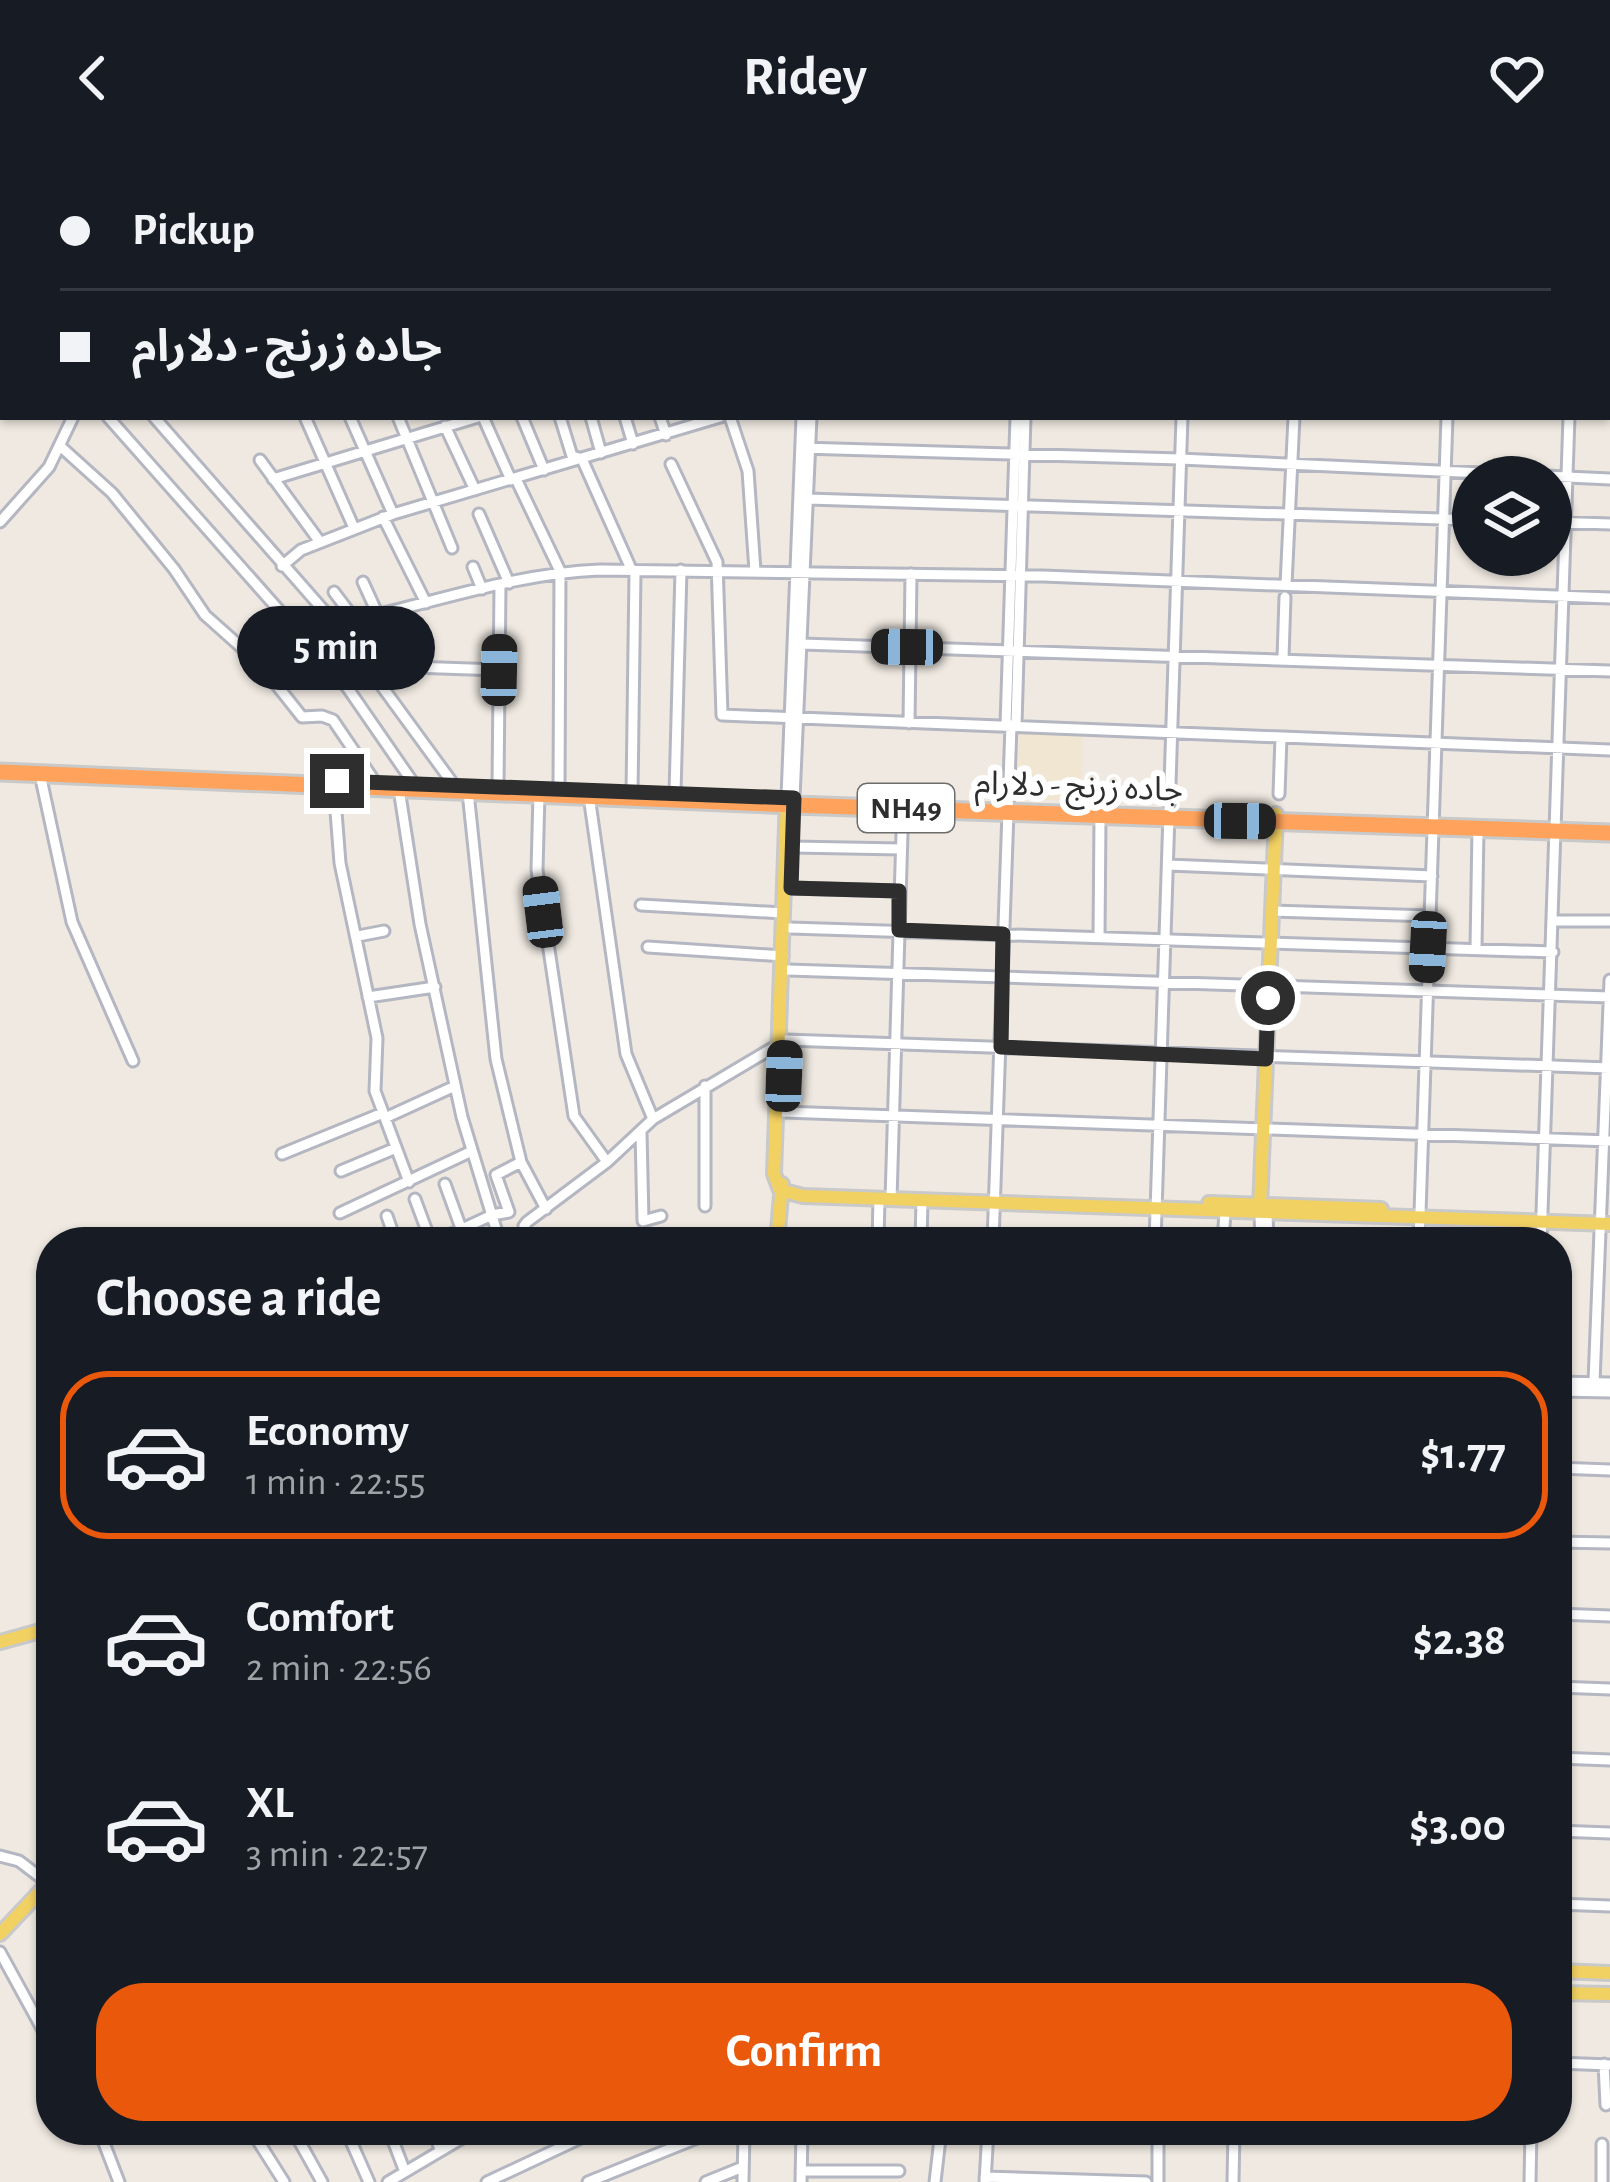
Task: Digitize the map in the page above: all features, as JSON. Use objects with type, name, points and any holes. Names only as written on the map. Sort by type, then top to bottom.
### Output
[{"type":"highway","name":"جاده زرنج - دلارام","points":[[0,772],[375,782],[406,787]]},
{"type":"highway","name":"جاده زرنج - دلارام","points":[[186,778],[334,786],[559,788],[791,801]]},
{"type":"highway","name":"جاده زرنج - دلارام","points":[[461,788],[539,795],[1610,830]]},
{"type":"highway","name":"جاده زرنج - دلارام","points":[[1006,808],[1100,817],[1168,814]]},
{"type":"highway","name":"جاده زرنج - دلارام","points":[[1431,823],[1478,829],[1553,828]]},
{"type":"main road","points":[[785,963],[793,847],[791,801]]},
{"type":"main road","points":[[791,801],[774,1174],[781,1186],[887,1196],[1605,1220]]},
{"type":"main road","points":[[1264,1209],[1279,818]]},
{"type":"main road","points":[[778,1227],[782,1043]]},
{"type":"main road","points":[[887,1196],[994,1200]]},
{"type":"main road","points":[[1158,1205],[1225,1212],[1264,1209]]},
{"type":"main road","points":[[0,1642],[36,1632]]},
{"type":"main road","points":[[0,1934],[36,1896]]},
{"type":"main road","points":[[1572,1972],[1610,1973]]},
{"type":"main road","points":[[1572,1993],[1610,1994]]},
{"type":"street","points":[[0,522],[36,485],[72,420]]},
{"type":"street","points":[[110,420],[347,687],[406,787],[420,924],[455,1086],[496,1227]]},
{"type":"street","points":[[157,420],[340,629],[461,788],[496,1059],[521,1162],[546,1209]]},
{"type":"street","points":[[306,420],[354,528]]},
{"type":"street","points":[[351,420],[426,603]]},
{"type":"street","points":[[399,420],[452,548]]},
{"type":"street","points":[[482,420],[560,571],[559,788]]},
{"type":"street","points":[[522,420],[544,470]]},
{"type":"street","points":[[561,420],[572,456],[582,459],[633,571],[632,793]]},
{"type":"street","points":[[592,420],[602,453]]},
{"type":"street","points":[[626,420],[633,444]]},
{"type":"street","points":[[661,420],[666,435]]},
{"type":"street","points":[[731,420],[748,471],[755,571]]},
{"type":"street","points":[[791,801],[806,420]]},
{"type":"street","points":[[993,1227],[1020,420]]},
{"type":"street","points":[[1157,1227],[1182,420]]},
{"type":"street","points":[[1283,658],[1294,420]]},
{"type":"street","points":[[1420,1227],[1447,420]]},
{"type":"street","points":[[1568,456],[1569,420]]},
{"type":"street","points":[[282,566],[320,542],[388,515],[666,435],[696,421]]},
{"type":"street","points":[[274,479],[445,423],[475,490]]},
{"type":"street","points":[[60,446],[112,493],[205,615],[260,664],[302,717],[333,721],[375,782]]},
{"type":"street","points":[[805,448],[1452,472]]},
{"type":"street","points":[[795,716],[808,500],[805,448]]},
{"type":"street","points":[[260,460],[320,542]]},
{"type":"street","points":[[671,464],[718,569],[722,716],[1610,749]]},
{"type":"street","points":[[1572,477],[1610,478]]},
{"type":"street","points":[[808,500],[1452,519]]},
{"type":"street","points":[[479,514],[505,584],[498,787]]},
{"type":"street","points":[[1572,523],[1610,524]]},
{"type":"street","points":[[473,567],[482,589]]},
{"type":"street","points":[[340,629],[355,620],[560,571],[718,569],[1015,576],[1286,591],[1610,598]]},
{"type":"street","points":[[675,793],[681,570]]},
{"type":"street","points":[[909,723],[910,574]]},
{"type":"street","points":[[1542,1227],[1565,576]]},
{"type":"street","points":[[363,582],[378,615]]},
{"type":"street","points":[[334,592],[355,620]]},
{"type":"street","points":[[802,644],[1610,671]]},
{"type":"street","points":[[374,672],[383,665],[499,670]]},
{"type":"street","points":[[1279,794],[1281,737]]},
{"type":"street","points":[[40,774],[72,922],[133,1061]]},
{"type":"street","points":[[334,786],[340,863],[377,1038],[376,1091],[409,1181]]},
{"type":"street","points":[[539,795],[537,870],[574,1116],[607,1162]]},
{"type":"street","points":[[589,796],[626,1054],[653,1119]]},
{"type":"street","points":[[881,1227],[887,1196],[903,804]]},
{"type":"street","points":[[1099,937],[1100,817]]},
{"type":"street","points":[[1476,947],[1478,829]]},
{"type":"street","points":[[793,847],[901,849]]},
{"type":"street","points":[[1168,865],[1432,875]]},
{"type":"street","points":[[791,888],[899,891]]},
{"type":"street","points":[[641,905],[783,913]]},
{"type":"street","points":[[1275,911],[1430,916]]},
{"type":"street","points":[[1554,921],[1610,921]]},
{"type":"street","points":[[790,928],[1553,952]]},
{"type":"street","points":[[358,936],[384,931]]},
{"type":"street","points":[[648,947],[896,973],[1610,997]]},
{"type":"street","points":[[1594,1382],[1605,1220],[1610,980]]},
{"type":"street","points":[[368,997],[435,986]]},
{"type":"street","points":[[524,1226],[607,1162],[653,1119],[782,1043],[1608,1068]]},
{"type":"street","points":[[282,1154],[455,1086]]},
{"type":"street","points":[[705,1086],[705,1205]]},
{"type":"street","points":[[783,1112],[1608,1141]]},
{"type":"street","points":[[641,1131],[643,1221],[661,1216]]},
{"type":"street","points":[[341,1171],[396,1148]]},
{"type":"street","points":[[340,1213],[472,1150]]},
{"type":"street","points":[[465,1227],[509,1212],[496,1175],[521,1162]]},
{"type":"street","points":[[445,1184],[460,1227]]},
{"type":"street","points":[[415,1199],[426,1227]]},
{"type":"street","points":[[921,1227],[922,1200]]},
{"type":"street","points":[[1264,1209],[1264,1227]]},
{"type":"street","points":[[1224,1227],[1225,1212]]},
{"type":"street","points":[[387,1216],[391,1227]]},
{"type":"street","points":[[1597,1303],[1610,1303]]},
{"type":"street","points":[[1572,1385],[1610,1383]]},
{"type":"street","points":[[1572,1388],[1610,1392]]},
{"type":"street","points":[[1572,1469],[1610,1471]]},
{"type":"street","points":[[1572,1543],[1610,1544]]},
{"type":"street","points":[[1572,1615],[1610,1616]]},
{"type":"street","points":[[1572,1688],[1610,1689]]},
{"type":"street","points":[[1572,1759],[1610,1760]]},
{"type":"street","points":[[1572,1832],[1610,1833]]},
{"type":"street","points":[[0,1856],[19,1861],[36,1876]]},
{"type":"street","points":[[1572,1905],[1610,1906]]},
{"type":"street","points":[[0,1952],[36,2018]]},
{"type":"street","points":[[1572,2064],[1607,2065],[1606,2105]]},
{"type":"street","points":[[1602,2144],[1602,2182]]},
{"type":"street","points":[[105,2145],[119,2182]]},
{"type":"street","points":[[261,2145],[284,2182]]},
{"type":"street","points":[[301,2145],[322,2182]]},
{"type":"street","points":[[353,2145],[369,2182]]},
{"type":"street","points":[[395,2145],[405,2171]]},
{"type":"street","points":[[438,2145],[440,2150]]},
{"type":"street","points":[[388,2182],[449,2145]]},
{"type":"street","points":[[487,2182],[566,2145]]},
{"type":"street","points":[[588,2182],[679,2145]]},
{"type":"street","points":[[742,2182],[744,2145]]},
{"type":"street","points":[[802,2145],[801,2176],[899,2171]]},
{"type":"street","points":[[935,2182],[939,2145]]},
{"type":"street","points":[[987,2145],[985,2179],[1146,2182]]},
{"type":"street","points":[[1158,2145],[1158,2182]]},
{"type":"street","points":[[1233,2182],[1234,2145]]},
{"type":"street","points":[[1530,2182],[1531,2145]]},
{"type":"street","points":[[706,2182],[743,2167]]},
{"type":"shaded area","points":[[1019,733],[1083,735],[1081,801],[1017,799]]},
{"type":"route","points":[[337,781],[794,798],[791,888],[899,891],[899,930],[1003,934],[1001,1047],[1266,1059],[1268,998]]}]
